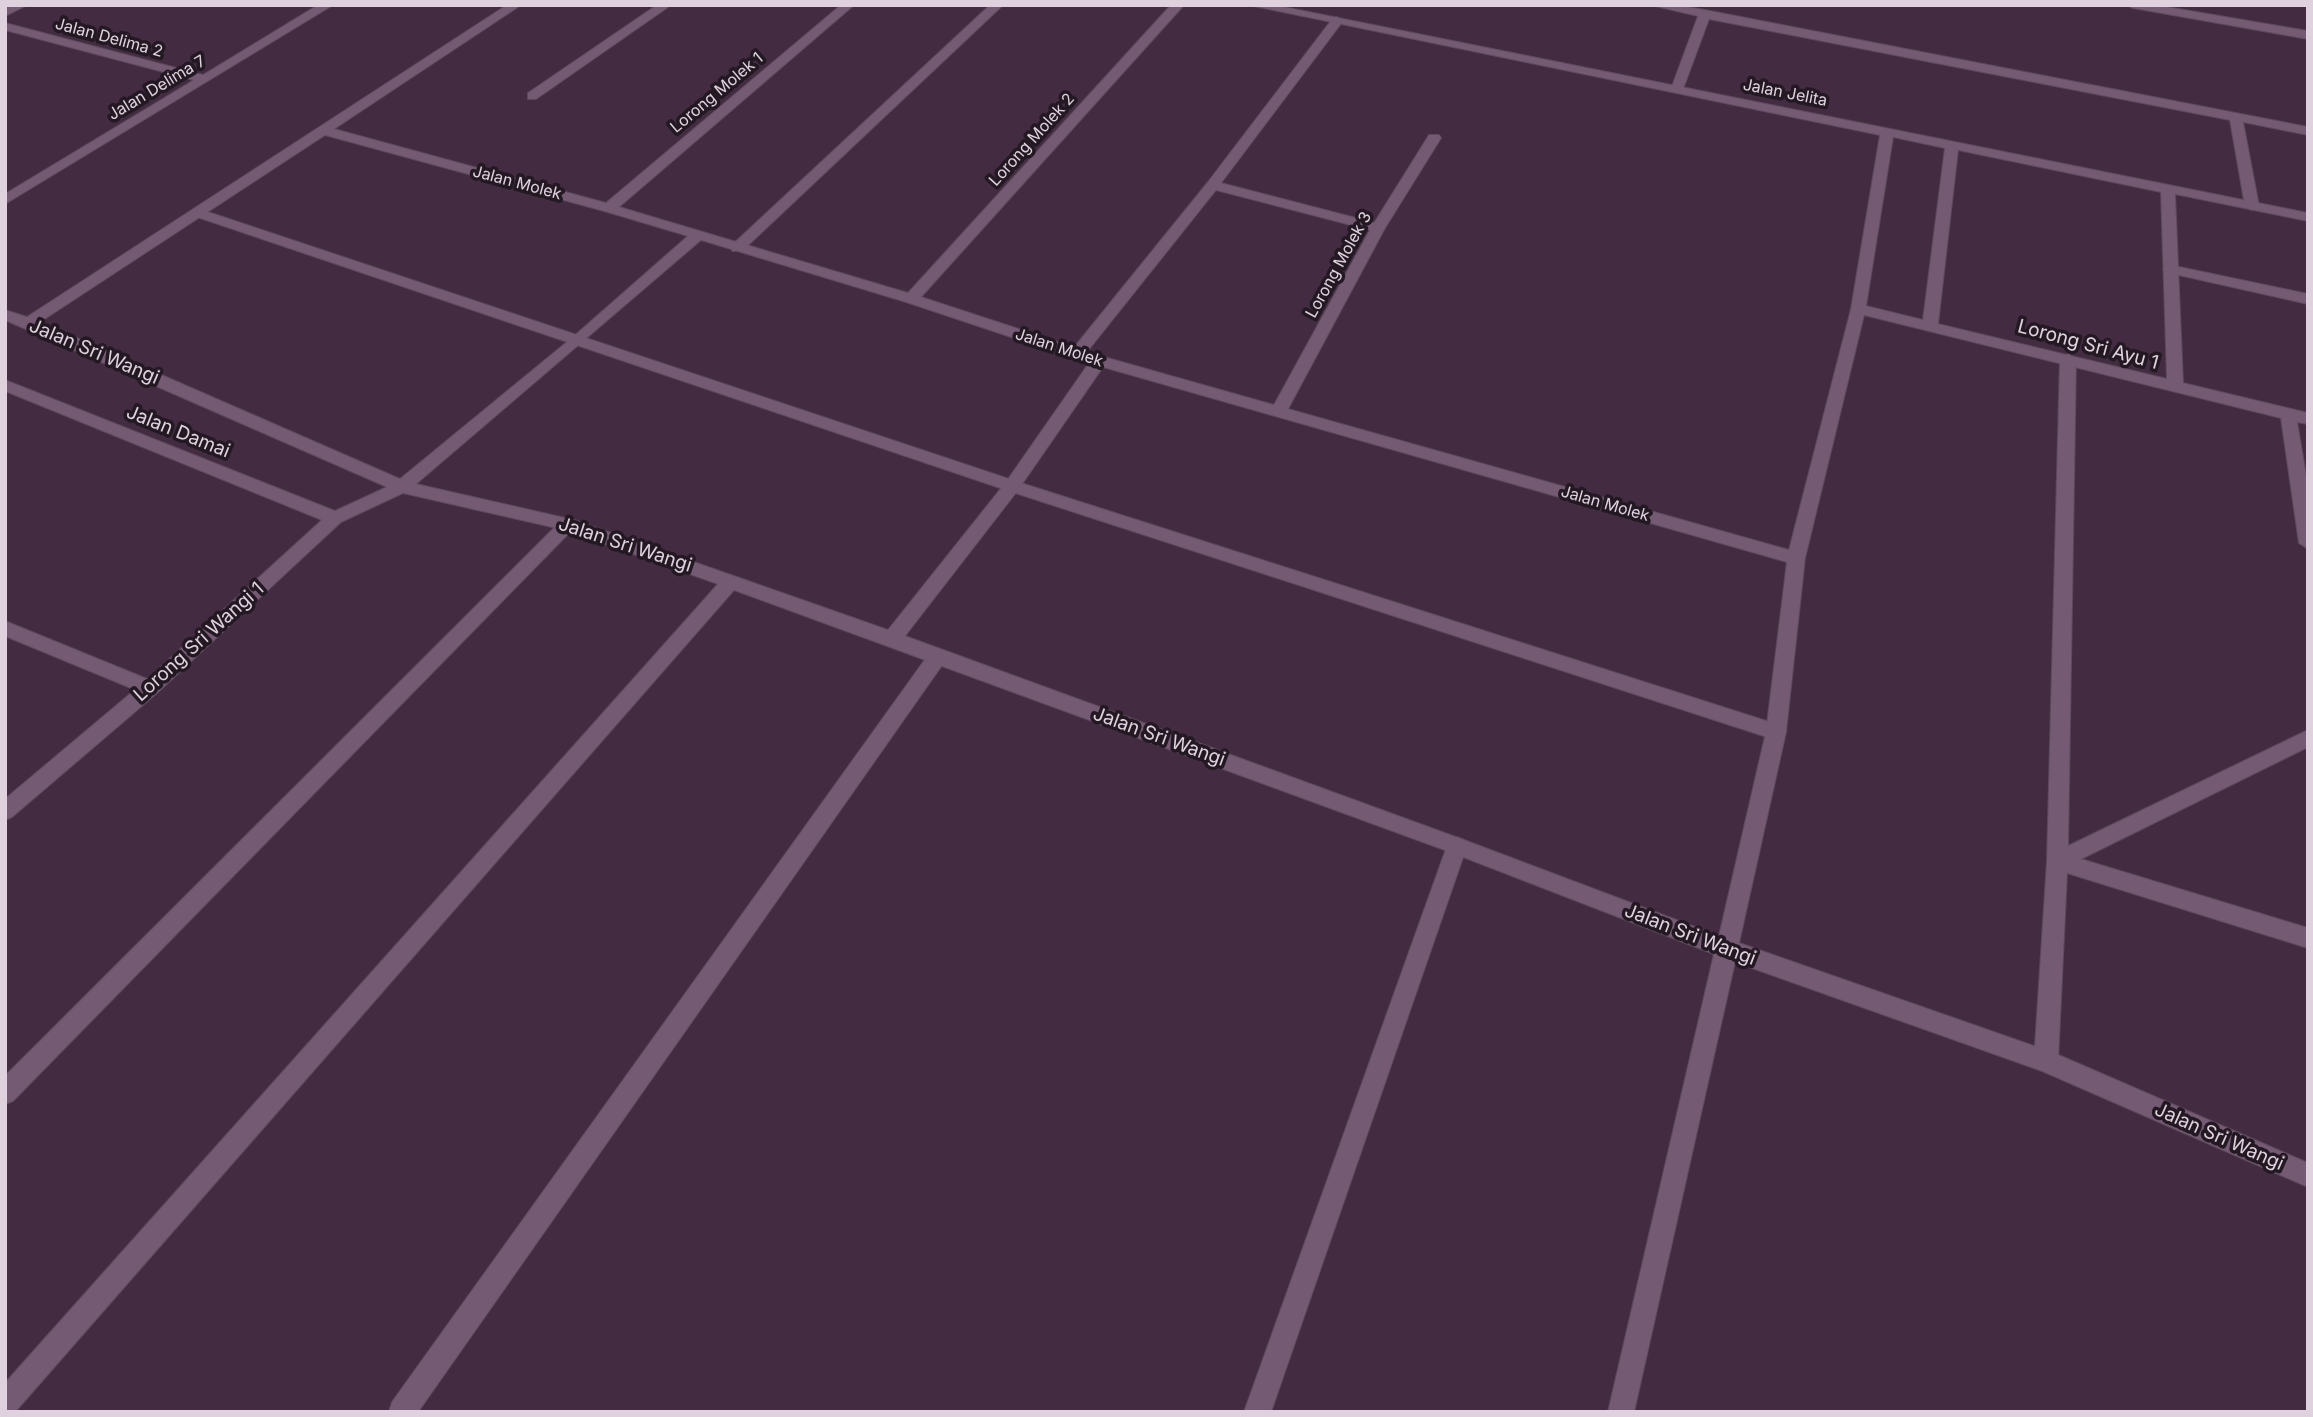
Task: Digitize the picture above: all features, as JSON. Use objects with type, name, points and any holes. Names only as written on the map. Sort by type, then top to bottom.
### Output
[{"type":"street","points":[[5,13],[21,5]]},
{"type":"street","name":"Jalan Delima 7","points":[[5,200],[327,5]]},
{"type":"street","points":[[29,323],[515,5]]},
{"type":"street","points":[[532,96],[665,5]]},
{"type":"street","name":"Lorong Molek 1","points":[[609,208],[848,5]]},
{"type":"street","points":[[737,248],[997,5]]},
{"type":"street","name":"Lorong Molek 2","points":[[911,299],[1178,5]]},
{"type":"street","name":"Jalan Jelita","points":[[1255,5],[2308,217]]},
{"type":"street","points":[[1657,5],[2308,131]]},
{"type":"street","points":[[2138,6],[2308,34]]},
{"type":"street","points":[[1677,89],[1704,14]]},
{"type":"street","points":[[1077,354],[1213,185],[1337,21]]},
{"type":"street","name":"Jalan Delima 2","points":[[5,26],[205,79]]},
{"type":"street","points":[[2236,119],[2252,206]]},
{"type":"street","name":"Jalan Molek","points":[[326,131],[698,234],[911,299],[1099,361],[1796,558]]},
{"type":"street","points":[[1621,1412],[1729,950],[1776,732],[1796,558],[1858,309],[1887,131]]},
{"type":"street","name":"Lorong Molek 3","points":[[1278,412],[1378,228],[1434,138]]},
{"type":"street","points":[[1930,324],[1952,145]]},
{"type":"street","points":[[1213,185],[1378,228]]},
{"type":"street","points":[[2168,190],[2175,388]]},
{"type":"street","points":[[199,213],[1012,486],[1776,732]]},
{"type":"street","name":"Lorong Sri Wangi 1","points":[[5,811],[150,688],[335,518],[402,486],[578,340],[698,234]]},
{"type":"street","points":[[2171,269],[2308,299]]},
{"type":"street","name":"Lorong Sri Ayu 1","points":[[1858,309],[1930,324],[2175,388],[2308,419]]},
{"type":"street","name":"Jalan Sri Wangi","points":[[5,315],[29,323],[402,486],[568,524],[892,639],[1457,846],[1729,950],[2046,1061],[2308,1175]]},
{"type":"street","points":[[2046,1061],[2057,861],[2068,359]]},
{"type":"street","points":[[892,639],[1012,486],[1099,361]]},
{"type":"street","name":"Jalan Damai","points":[[5,385],[335,518]]},
{"type":"street","points":[[2288,414],[2308,543]]},
{"type":"street","points":[[5,1093],[568,524]]},
{"type":"street","points":[[5,1403],[731,581]]},
{"type":"street","points":[[5,628],[150,688]]},
{"type":"street","points":[[402,1412],[937,656]]},
{"type":"street","points":[[2057,861],[2308,738]]},
{"type":"street","points":[[1257,1412],[1457,846]]},
{"type":"street","points":[[2057,861],[2308,938]]}]
